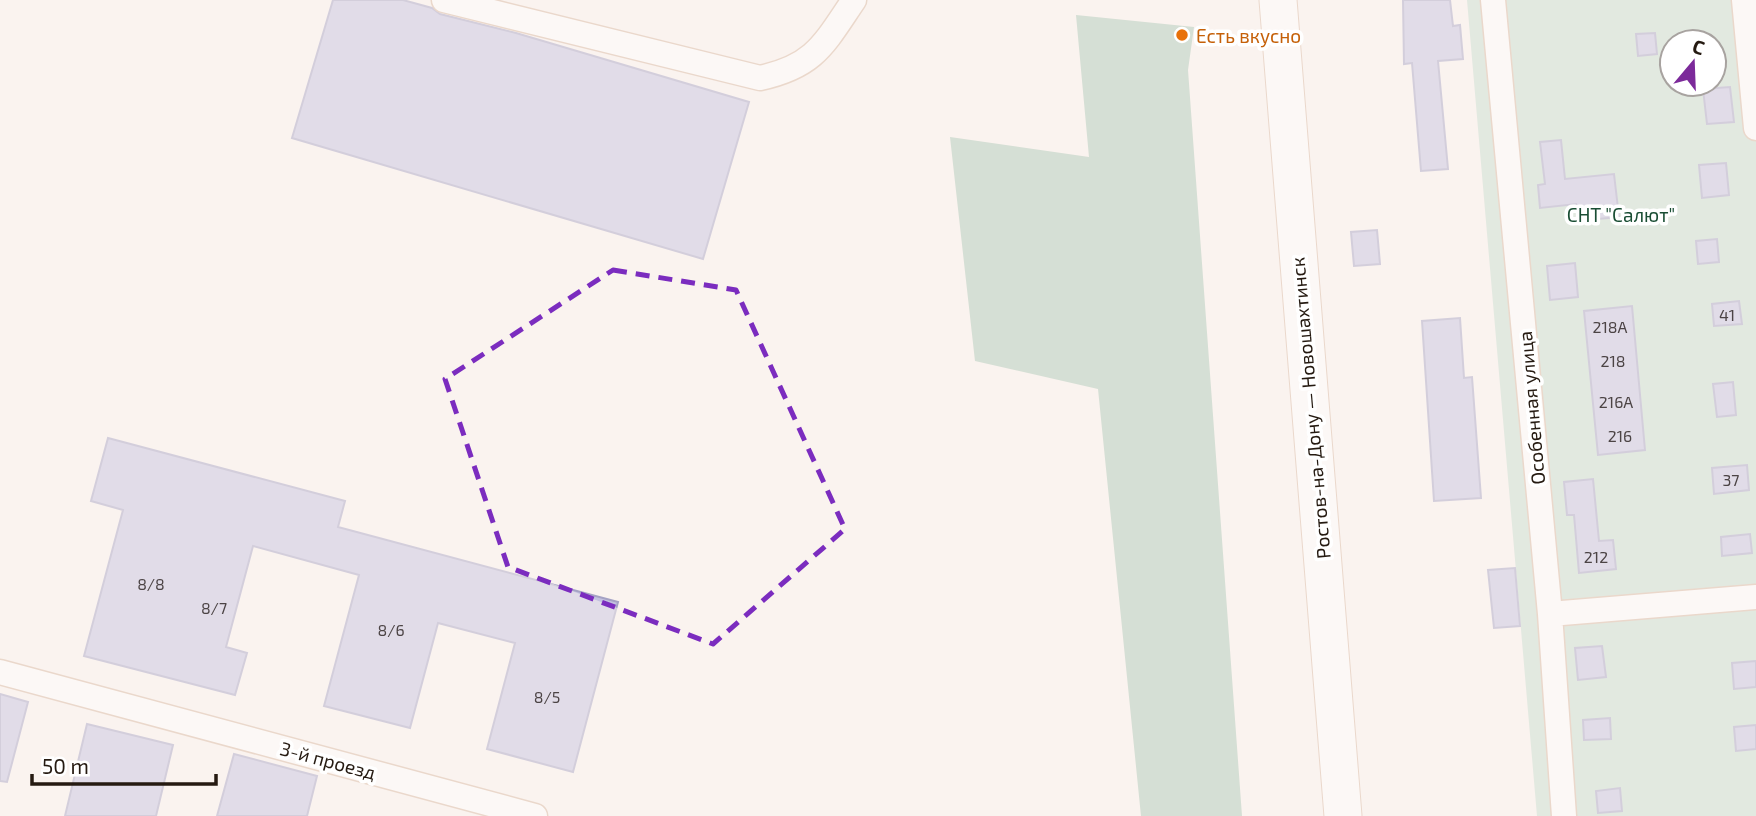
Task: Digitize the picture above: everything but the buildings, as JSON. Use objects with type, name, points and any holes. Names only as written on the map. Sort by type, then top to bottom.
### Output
[{"type":"main road","name":"Ростов-на-Дону — Новошахтинск","points":[[1278,0],[1343,816]]},
{"type":"street","points":[[444,0],[760,78],[790,71],[820,49],[854,0]]},
{"type":"street","name":"Особенная улица","points":[[1493,0],[1550,614],[1564,816]]},
{"type":"street","points":[[1744,0],[1756,128]]},
{"type":"street","points":[[1550,614],[1756,597]]},
{"type":"street","name":"3-й проезд","points":[[0,672],[535,816]]},
{"type":"highlighted area","points":[[613,270],[736,290],[845,529],[713,644],[508,567],[445,379]]},
{"type":"green space","name":"СНТ \"Салют\"","points":[[1467,0],[1756,0],[1756,816],[1537,816]]},
{"type":"green space","points":[[1076,15],[1194,27],[1188,70],[1242,816],[1141,816],[1098,389],[975,361],[950,137],[1089,157]]},
{"type":"place","name":"Есть вкусно","points":[[1182,35]]}]
